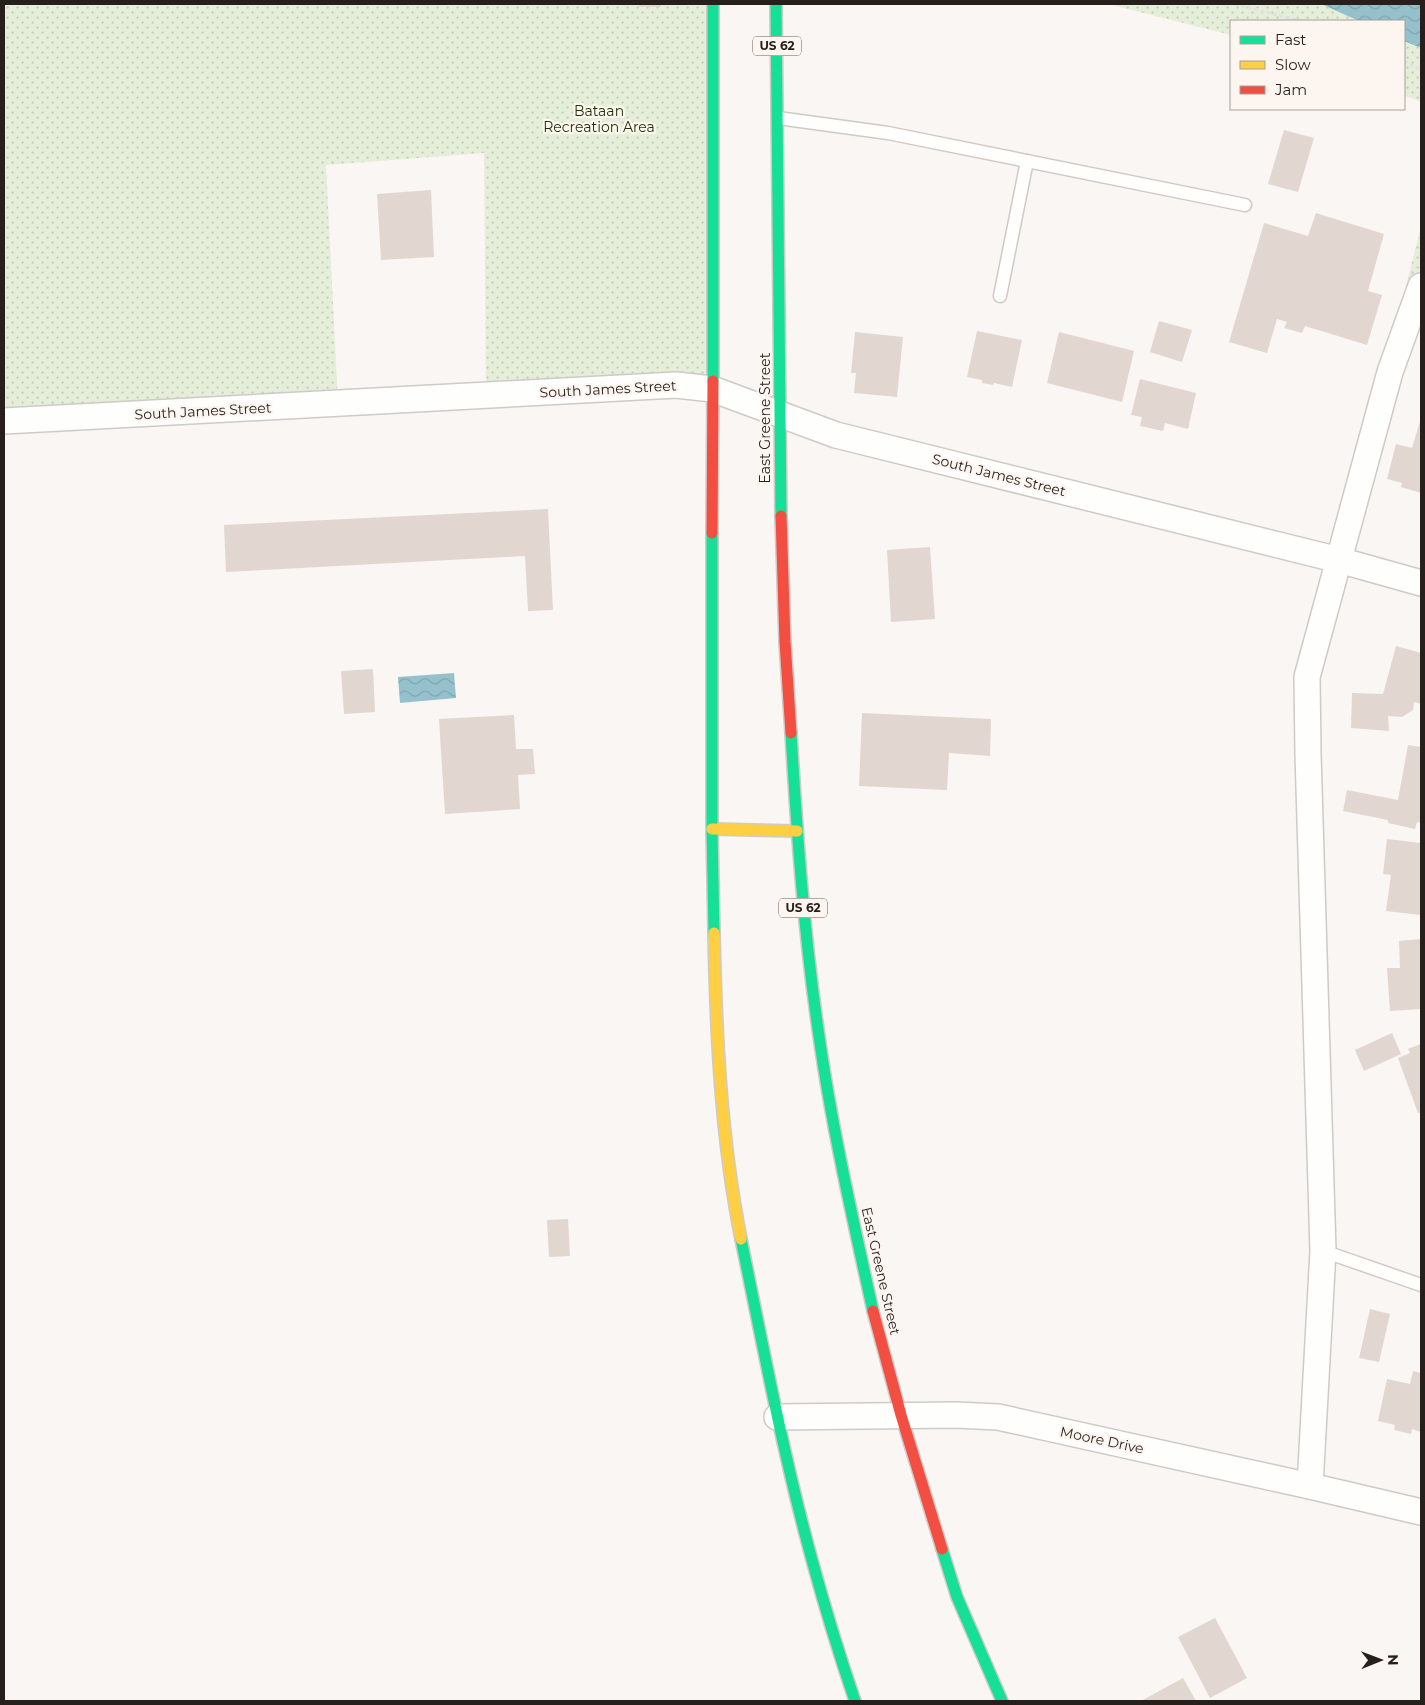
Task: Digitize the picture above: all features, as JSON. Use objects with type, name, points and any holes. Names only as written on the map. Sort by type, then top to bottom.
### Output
[{"type":"highway","points":[[713,4],[712,830],[715,981],[720,1079],[726,1144],[735,1208],[778,1417],[811,1558],[832,1632],[855,1701]]},
{"type":"highway","name":"East Greene Street","points":[[776,4],[784,603],[796,831],[819,1036],[842,1168],[878,1327],[901,1415],[957,1597],[1002,1701]]},
{"type":"highway","points":[[712,830],[796,831]]},
{"type":"street","points":[[1310,1486],[1323,1251],[1307,677],[1390,372],[1421,286]]},
{"type":"street","name":"South James Street","points":[[4,421],[661,385],[712,389],[836,435],[1421,582]]},
{"type":"street","name":"Moore Drive","points":[[778,1417],[901,1415],[998,1417],[1421,1512]]},
{"type":"lane","points":[[778,118],[888,133],[1245,205]]},
{"type":"lane","points":[[1000,296],[1027,161]]},
{"type":"lane","points":[[1323,1251],[1421,1285]]},
{"type":"path","points":[[1235,4],[1297,20]]},
{"type":"path","points":[[1405,62],[1421,70]]},
{"type":"green space","name":"Bataan Recreation Area","points":[[4,4],[713,4],[712,389],[486,395],[484,153],[326,165],[338,403],[4,421]]},
{"type":"green space","points":[[1108,4],[1321,4],[1357,20],[1230,20],[1230,35]]},
{"type":"green space","points":[[1405,41],[1421,48],[1421,102],[1405,95]]},
{"type":"green space","points":[[1421,226],[1421,305],[1403,298]]},
{"type":"water","points":[[1321,4],[1421,4],[1421,48],[1405,41],[1405,20],[1357,20]]},
{"type":"water","points":[[454,673],[456,698],[400,703],[398,677]]},
{"type":"building","points":[[639,4],[661,4],[661,7],[639,7]]},
{"type":"building","points":[[1284,130],[1314,138],[1298,192],[1268,184]]},
{"type":"building","points":[[431,190],[434,257],[381,260],[377,194]]},
{"type":"building","points":[[1316,213],[1384,234],[1368,291],[1382,295],[1367,345],[1305,326],[1302,333],[1284,328],[1287,322],[1277,319],[1267,353],[1229,342],[1264,223],[1308,236]]},
{"type":"building","points":[[1159,321],[1192,330],[1182,362],[1150,352]]},
{"type":"building","points":[[977,331],[1022,340],[1012,387],[994,383],[993,385],[982,383],[982,380],[967,377]]},
{"type":"building","points":[[855,332],[903,337],[897,397],[854,393],[856,373],[851,373]]},
{"type":"building","points":[[1059,332],[1134,351],[1122,402],[1047,383]]},
{"type":"building","points":[[1140,379],[1196,393],[1188,429],[1165,423],[1163,431],[1140,426],[1142,417],[1131,415]]},
{"type":"building","points":[[1421,418],[1421,493],[1401,487],[1402,483],[1387,479],[1396,444],[1412,448]]},
{"type":"building","points":[[548,509],[553,610],[528,611],[525,556],[226,572],[224,525]]},
{"type":"building","points":[[930,547],[935,619],[891,622],[887,550]]},
{"type":"building","points":[[1396,646],[1421,653],[1421,704],[1414,702],[1413,710],[1402,717],[1388,716],[1389,731],[1351,728],[1352,693],[1383,694]]},
{"type":"building","points":[[373,669],[375,712],[344,714],[341,671]]},
{"type":"building","points":[[862,713],[991,719],[990,756],[949,753],[947,790],[859,786]]},
{"type":"building","points":[[514,715],[516,749],[533,749],[535,774],[518,775],[520,809],[445,814],[439,719]]},
{"type":"building","points":[[1408,745],[1421,747],[1421,823],[1417,822],[1415,829],[1388,823],[1388,820],[1343,811],[1347,790],[1398,800]]},
{"type":"building","points":[[1387,839],[1421,843],[1421,915],[1386,911],[1391,875],[1383,874]]},
{"type":"building","points":[[1421,939],[1421,1009],[1390,1011],[1387,968],[1400,968],[1399,941]]},
{"type":"building","points":[[1392,1033],[1401,1054],[1364,1071],[1355,1050]]},
{"type":"building","points":[[1421,1044],[1421,1112],[1418,1113],[1398,1058],[1410,1053],[1408,1049]]},
{"type":"building","points":[[568,1219],[570,1256],[549,1257],[547,1220]]},
{"type":"building","points":[[1370,1309],[1390,1314],[1379,1362],[1359,1358]]},
{"type":"building","points":[[1413,1371],[1421,1373],[1421,1432],[1412,1429],[1411,1434],[1394,1430],[1395,1425],[1378,1421],[1387,1379],[1410,1384]]},
{"type":"building","points":[[1215,1618],[1247,1678],[1210,1698],[1178,1637]]},
{"type":"building","points":[[1183,1678],[1196,1701],[1141,1701]]},
{"type":"traffic: fast","points":[[713,4],[713,381]]},
{"type":"traffic: fast","points":[[776,4],[781,516]]},
{"type":"traffic: fast","points":[[712,533],[714,933]]},
{"type":"traffic: fast","points":[[791,733],[809,960],[819,1036],[837,1139],[873,1311]]},
{"type":"traffic: fast","points":[[741,1239],[792,1480],[827,1613],[855,1701]]},
{"type":"traffic: fast","points":[[942,1549],[957,1597],[1002,1701]]},
{"type":"traffic: slow","points":[[712,829],[797,831]]},
{"type":"traffic: slow","points":[[714,933],[716,1010],[724,1125],[741,1239]]},
{"type":"traffic: jam","points":[[712,533],[713,381]]},
{"type":"traffic: jam","points":[[781,516],[785,642],[791,733]]},
{"type":"traffic: jam","points":[[873,1311],[901,1415],[942,1549]]}]
